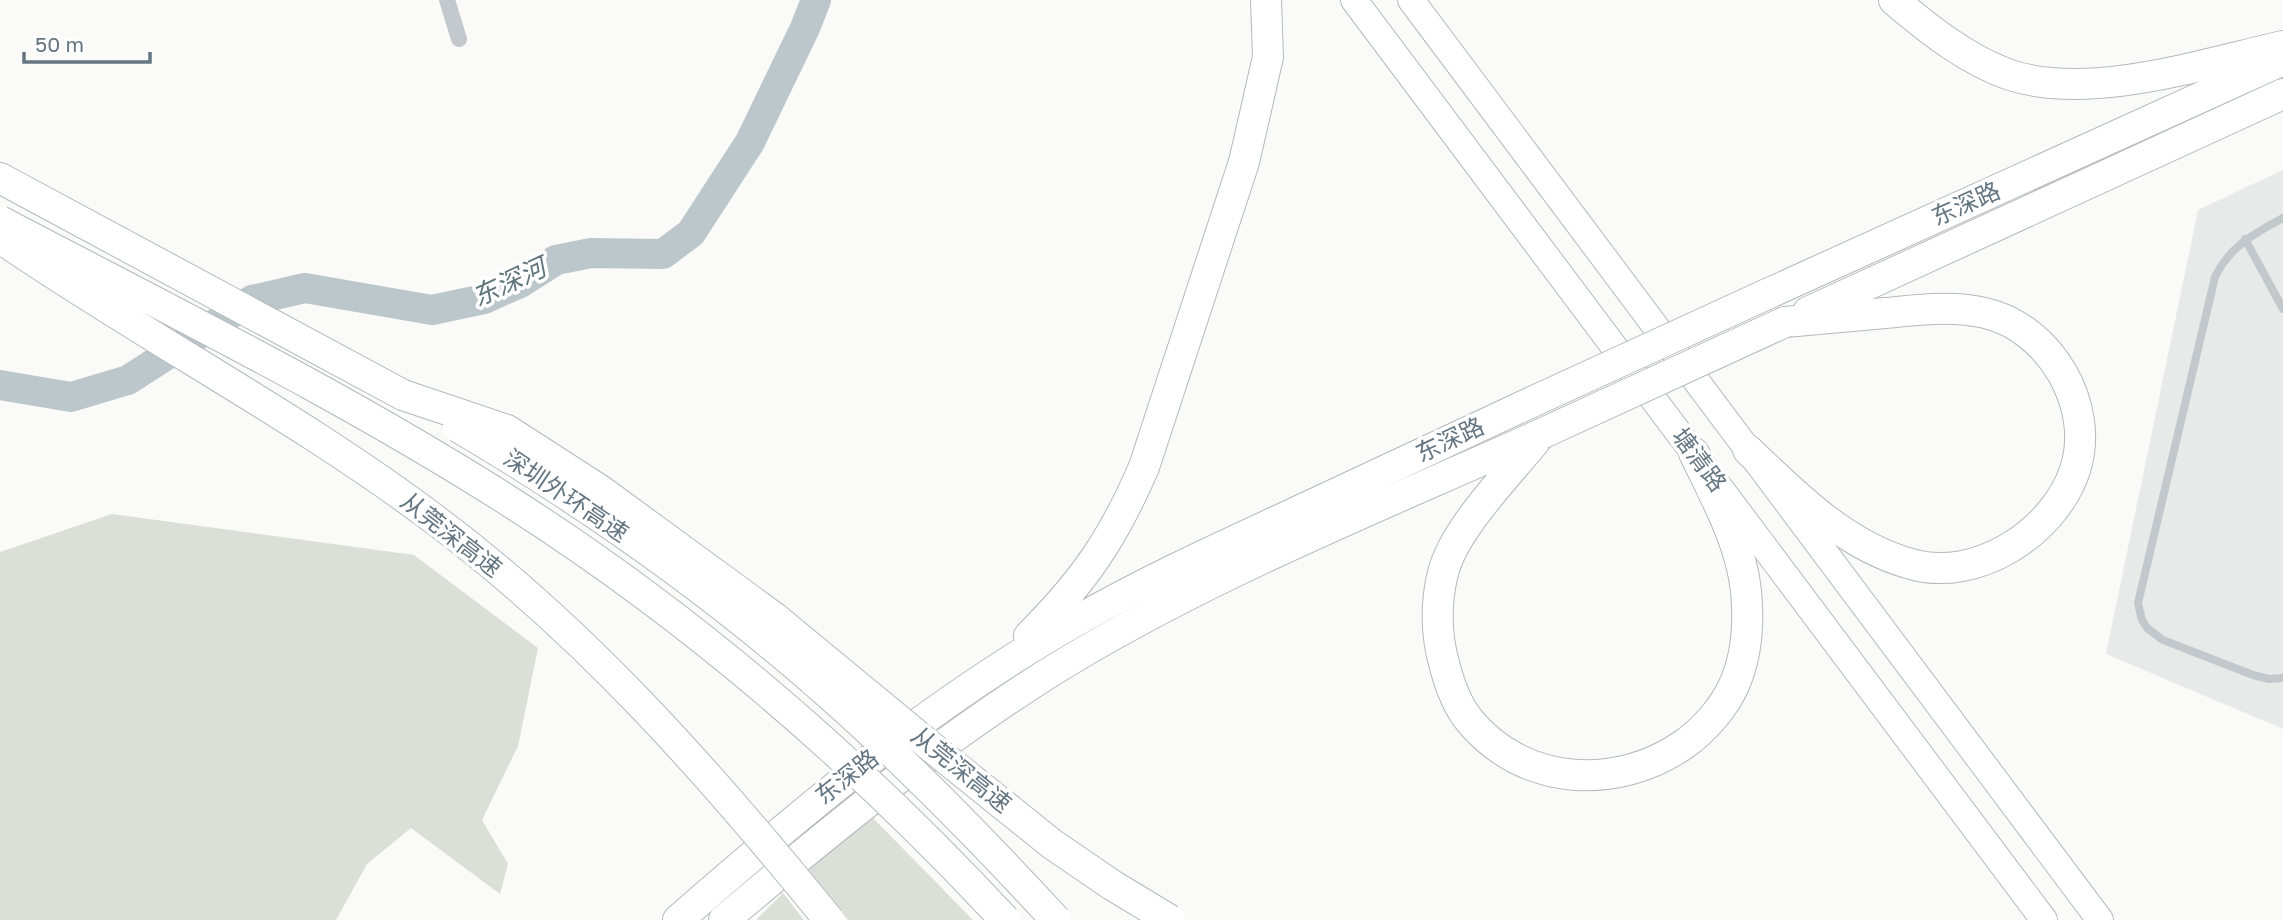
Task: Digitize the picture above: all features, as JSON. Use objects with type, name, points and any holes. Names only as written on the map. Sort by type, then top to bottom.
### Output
[{"type":"highway","points":[[990,674],[1062,603],[1089,571],[1129,504],[1144,467],[1244,162],[1268,57],[1266,0]]},
{"type":"highway","points":[[1894,0],[1947,41],[1979,61],[2011,75],[2046,82],[2090,84],[2126,81],[2283,46]]},
{"type":"highway","name":"东深路","points":[[678,920],[797,816],[863,764],[990,674],[1079,619],[1182,565],[1521,407],[2283,60]]},
{"type":"highway","name":"东深路","points":[[723,920],[901,775],[997,706],[1157,612],[1218,581],[2283,94]]},
{"type":"highway","name":"深圳外环高速","points":[[0,178],[403,395],[503,454],[601,518],[786,658],[908,769],[1056,920]]},
{"type":"highway","name":"深圳外环高速","points":[[0,221],[384,427],[473,479],[560,535],[695,635],[805,723],[890,802],[1005,920]]},
{"type":"highway","name":"从莞深高速","points":[[0,238],[65,282],[318,438],[380,479],[450,531],[555,622],[655,719],[751,824],[829,920]]},
{"type":"highway","points":[[1748,450],[1798,499],[1857,540],[1887,556],[1913,565],[1947,569],[1979,562],[2011,547],[2039,525],[2059,500],[2075,470],[2080,440],[2077,410],[2068,384],[2054,359],[2041,345],[2011,322],[1986,313],[1925,309],[1785,322]]},
{"type":"highway","name":"从莞深高速","points":[[403,395],[507,430],[600,490],[775,618],[1052,844],[1170,920]]},
{"type":"highway","points":[[1541,434],[1484,504],[1454,547],[1443,572],[1437,607],[1437,641],[1456,699],[1469,719],[1487,738],[1511,755],[1561,774],[1620,774],[1645,767],[1666,757],[1704,727],[1734,686],[1746,638],[1745,589],[1739,558],[1725,519],[1694,453]]},
{"type":"main road","name":"塘清路","points":[[1354,0],[2044,920]]},
{"type":"main road","name":"塘清路","points":[[1411,0],[2100,920]]},
{"type":"street","points":[[447,0],[460,39]]},
{"type":"lane","points":[[2283,218],[2245,239],[2227,256],[2215,277],[2138,603],[2147,628],[2164,640],[2253,675],[2269,679],[2283,678]]},
{"type":"lane","points":[[2245,239],[2283,309]]},
{"type":"shaded area","points":[[2283,170],[2283,729],[2106,654],[2198,210]]},
{"type":"shaded area","points":[[112,514],[414,555],[538,648],[518,746],[482,820],[508,864],[500,894],[411,828],[367,864],[336,920],[0,920],[0,552]]},
{"type":"shaded area","points":[[872,817],[973,920],[848,920],[809,870]]},
{"type":"shaded area","points":[[783,893],[804,920],[756,920]]},
{"type":"waterway","name":"东深河","points":[[0,385],[71,397],[128,380],[252,300],[305,288],[432,310],[484,299],[520,283],[556,260],[591,253],[663,254],[691,233],[750,142],[816,0]]}]
